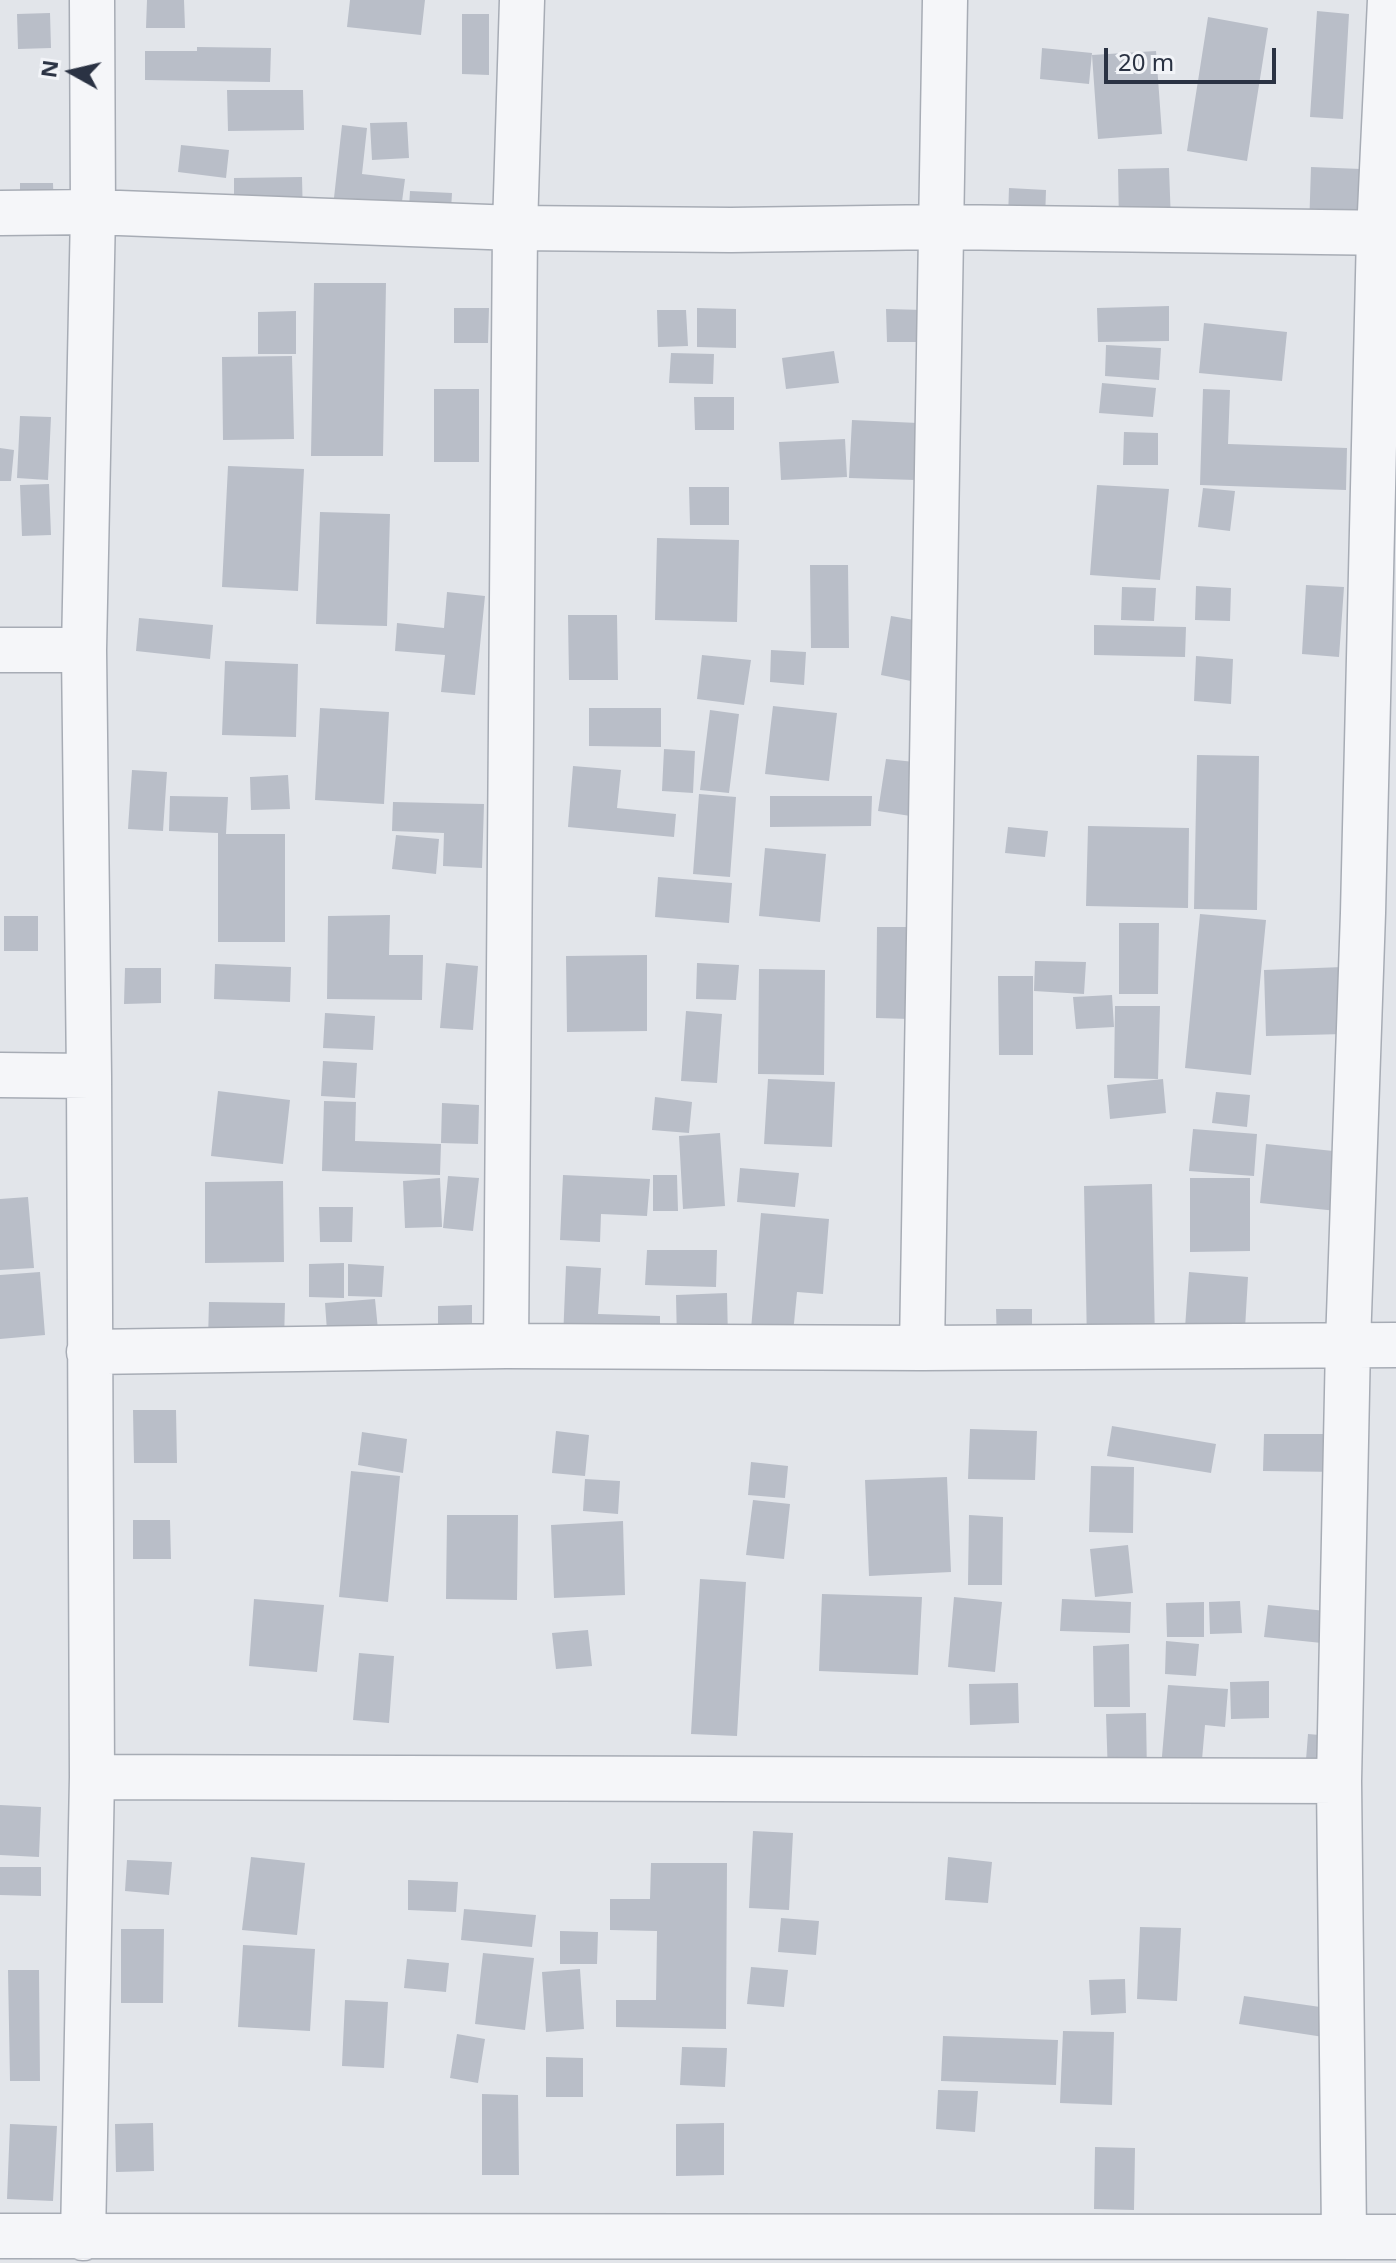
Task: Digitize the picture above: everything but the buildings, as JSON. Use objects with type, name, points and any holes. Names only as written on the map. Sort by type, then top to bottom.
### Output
[{"type":"street","points":[[83,2238],[92,1777],[84,650],[93,212],[92,0]]},
{"type":"street","points":[[506,1346],[515,228],[522,0]]},
{"type":"street","points":[[922,1348],[945,0]]},
{"type":"street","points":[[1344,2235],[1339,1781],[1348,1344],[1380,913],[1390,0]]},
{"type":"street","points":[[0,213],[93,212],[515,228],[731,230],[942,227],[1387,233]]},
{"type":"street","points":[[0,650],[84,650]]},
{"type":"street","points":[[0,1075],[89,1076]]},
{"type":"street","points":[[89,1352],[506,1346],[922,1348],[1396,1345]]},
{"type":"street","points":[[92,1777],[1339,1781]]},
{"type":"street","points":[[0,2236],[268,2249],[880,2250],[1344,2235],[1396,2237]]}]
